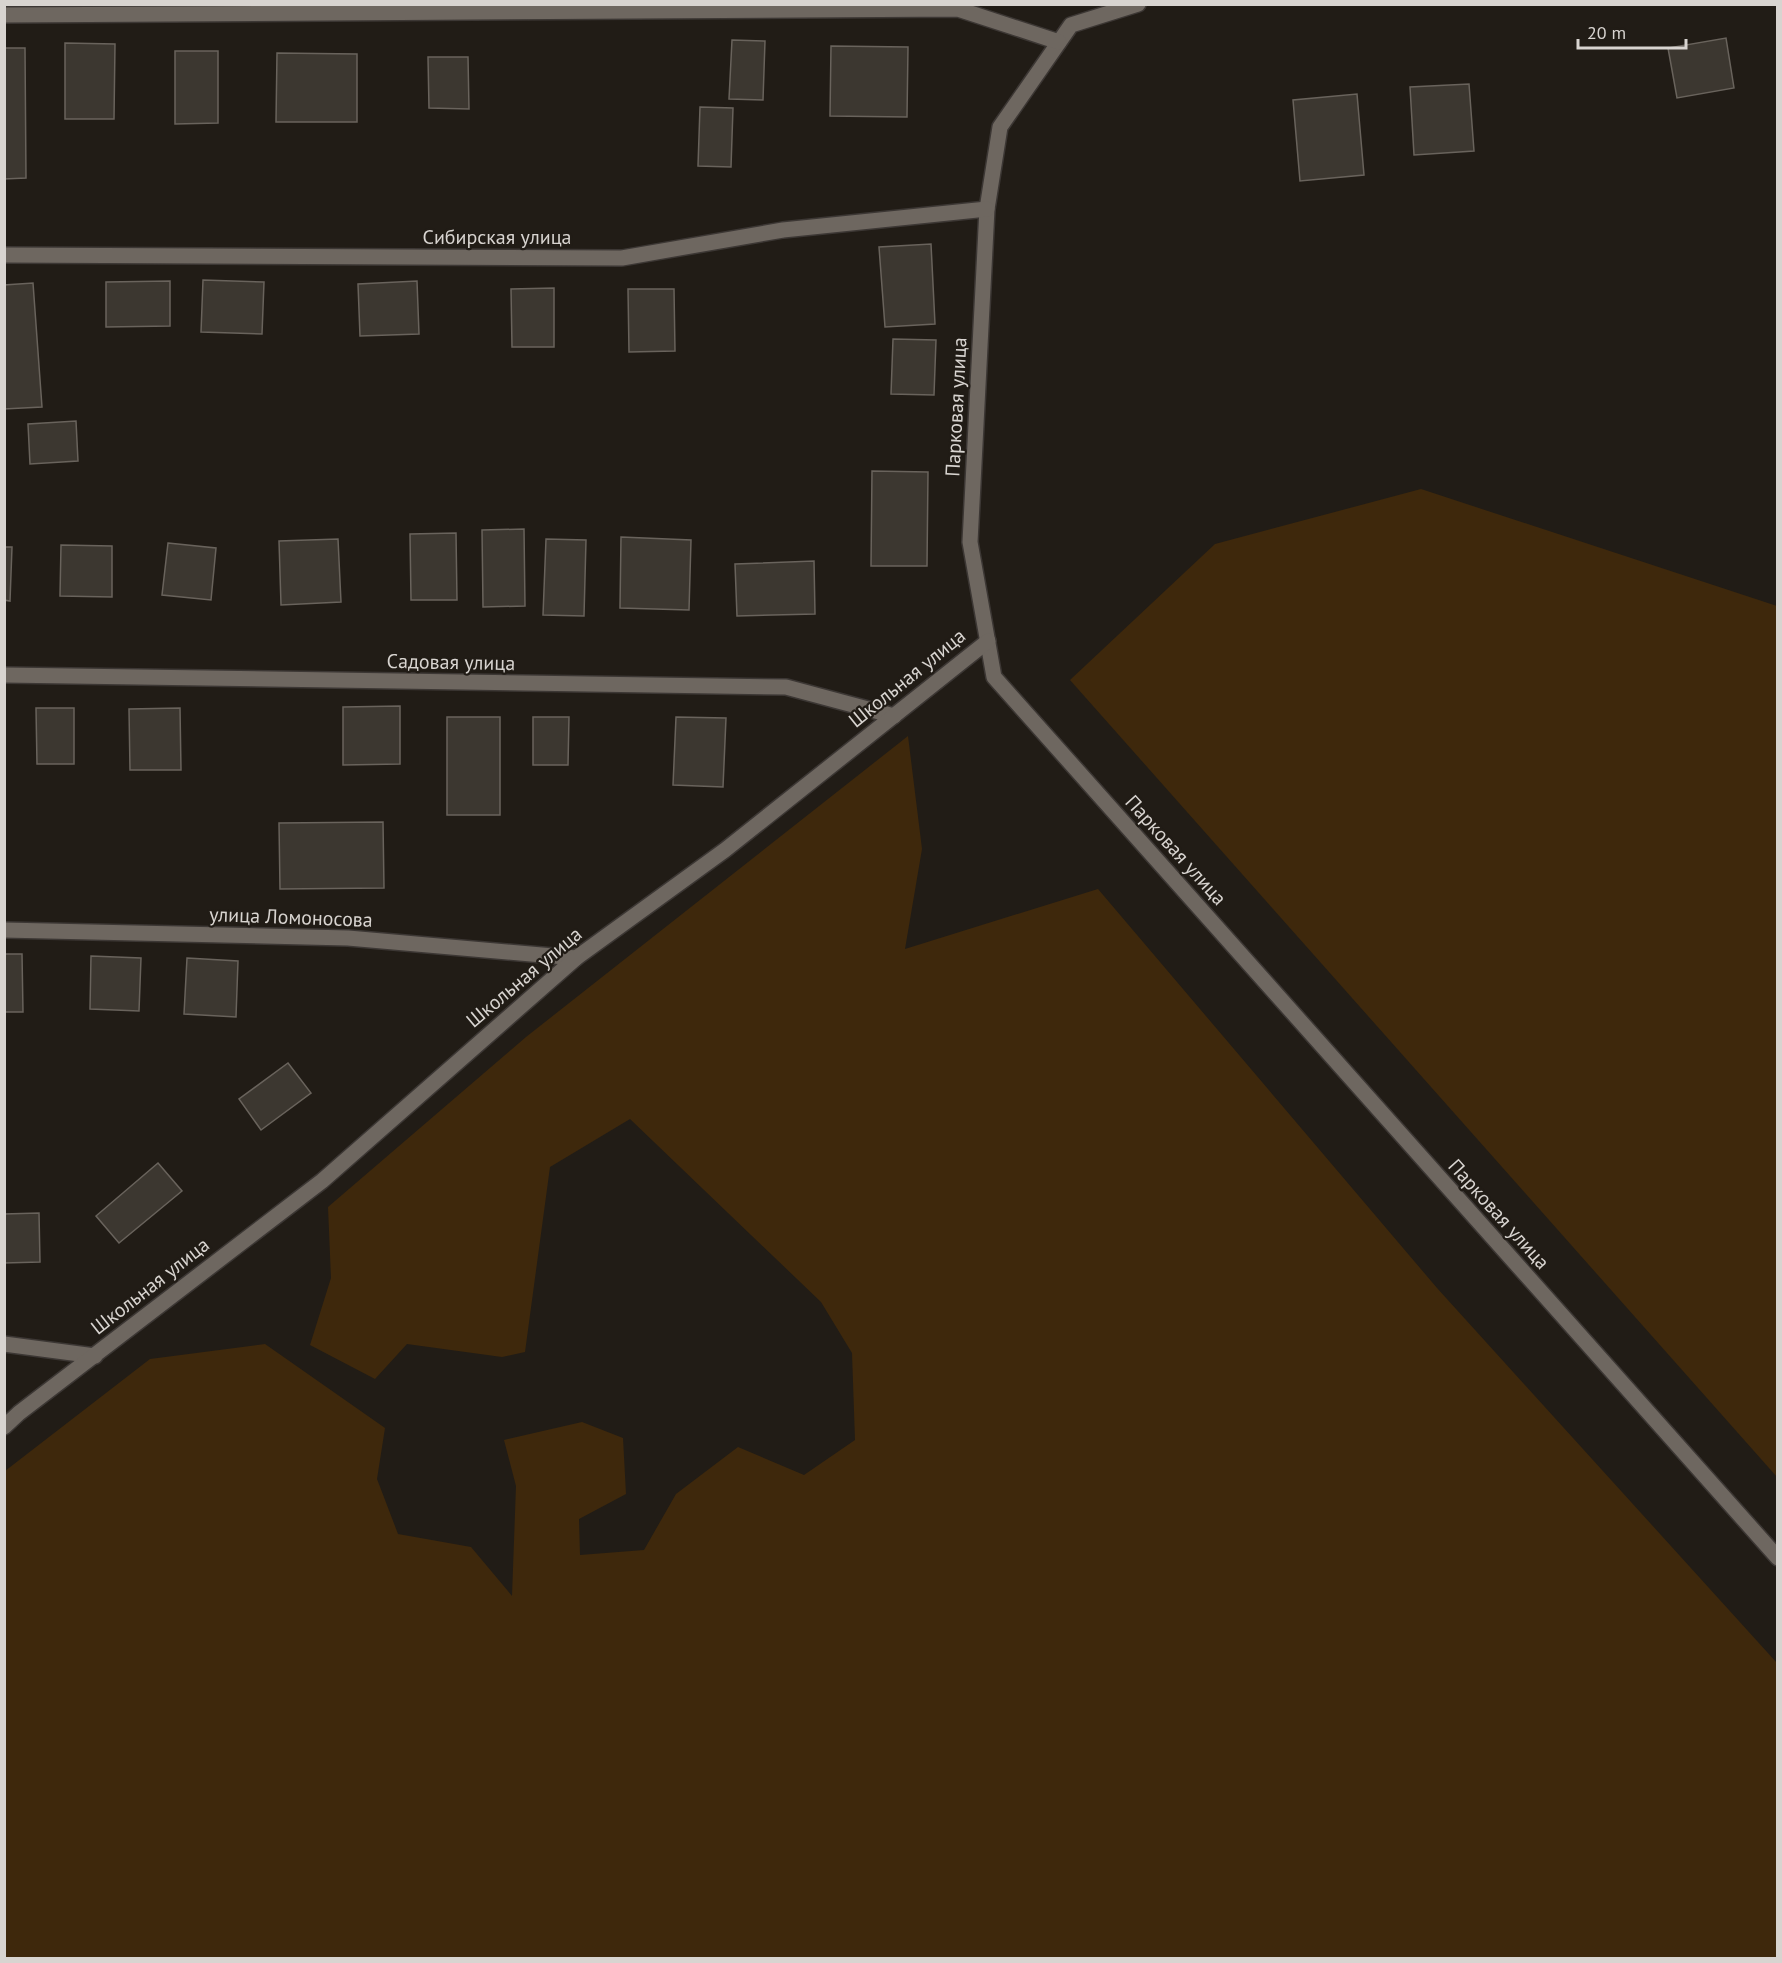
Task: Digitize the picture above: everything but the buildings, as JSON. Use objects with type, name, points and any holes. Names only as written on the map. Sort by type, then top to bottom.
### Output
[{"type":"street","name":"Парковая улица","points":[[1138,4],[1071,25],[1000,127],[987,209],[970,542],[994,677],[1778,1558]]},
{"type":"street","points":[[4,15],[958,9],[1059,42]]},
{"type":"street","name":"Сибирская улица","points":[[4,255],[622,258],[783,230],[987,209]]},
{"type":"street","name":"Школьная улица","points":[[4,1427],[19,1413],[322,1181],[576,958],[725,850],[988,640]]},
{"type":"street","name":"Садовая улица","points":[[4,675],[786,687],[894,716]]},
{"type":"street","name":"улица Ломоносова","points":[[4,930],[348,938],[576,958]]},
{"type":"street","points":[[4,1344],[95,1356]]},
{"type":"shaded area","points":[[1421,489],[1777,606],[1777,1477],[1070,680],[1215,544]]},
{"type":"shaded area","points":[[908,736],[922,849],[905,949],[1098,889],[1437,1288],[1777,1663],[1777,1958],[5,1958],[5,1471],[150,1359],[265,1344],[385,1428],[377,1479],[398,1534],[471,1547],[512,1596],[516,1486],[504,1440],[582,1422],[623,1438],[626,1494],[579,1519],[580,1555],[644,1550],[676,1494],[738,1447],[804,1475],[855,1440],[852,1353],[821,1302],[630,1119],[550,1167],[525,1352],[502,1357],[407,1344],[375,1379],[310,1345],[331,1278],[328,1207],[526,1037]]}]
